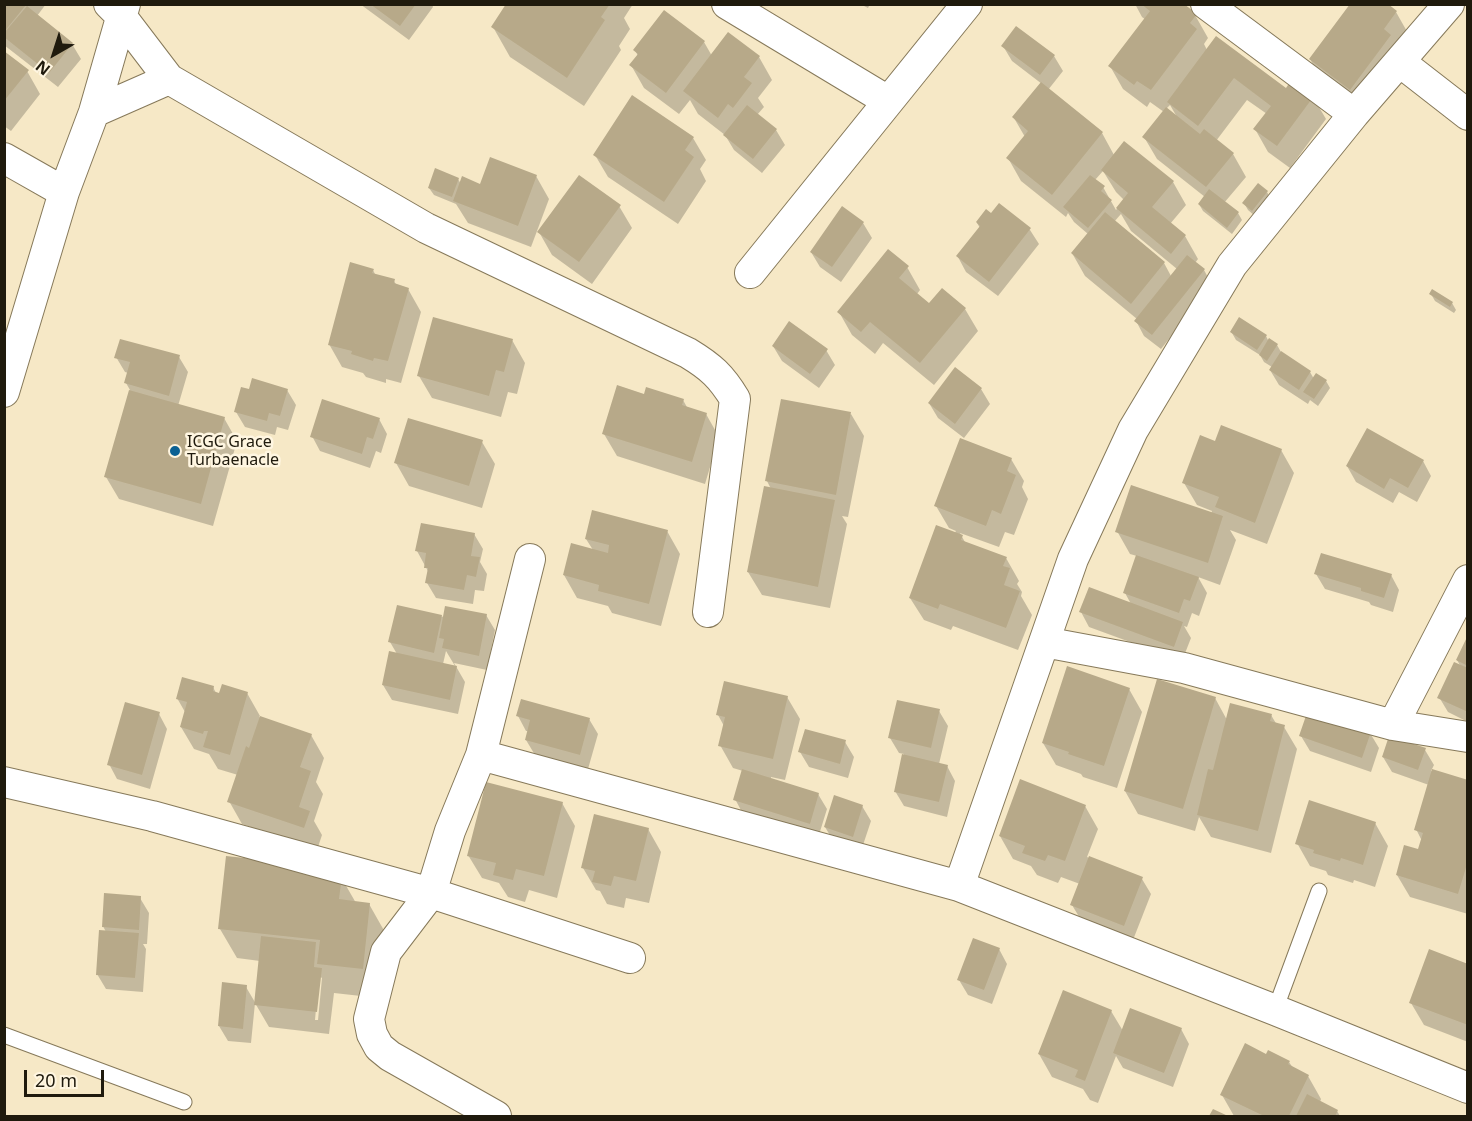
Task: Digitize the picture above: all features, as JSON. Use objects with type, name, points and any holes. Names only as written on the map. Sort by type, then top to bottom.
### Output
[{"type":"street","points":[[727,4],[888,101]]},
{"type":"street","points":[[750,273],[967,4]]},
{"type":"street","points":[[1206,4],[1354,114]]},
{"type":"street","points":[[959,886],[1073,559],[1133,430],[1232,265],[1354,114],[1449,4]]},
{"type":"street","points":[[119,8],[169,79],[426,228],[688,353],[706,363],[723,379],[735,399],[708,612]]},
{"type":"street","points":[[4,392],[64,192],[94,112],[119,8]]},
{"type":"street","points":[[1400,62],[1467,115]]},
{"type":"street","points":[[94,112],[169,79]]},
{"type":"street","points":[[4,158],[64,192]]},
{"type":"street","points":[[496,1116],[390,1056],[379,1047],[372,1034],[369,1019],[386,952],[431,892],[450,831],[481,755],[530,559]]},
{"type":"street","points":[[1393,725],[1467,580]]},
{"type":"street","points":[[1044,642],[1184,668],[1393,725],[1467,737]]},
{"type":"street","points":[[481,755],[959,886],[1467,1088]]},
{"type":"street","points":[[4,782],[152,816],[431,892],[630,958]]},
{"type":"lane","points":[[1275,1010],[1318,891]]},
{"type":"lane","points":[[4,1035],[184,1102]]},
{"type":"building","points":[[370,4],[416,4],[400,26]]},
{"type":"building","points":[[506,4],[610,4],[601,17],[605,20],[567,78],[491,27]]},
{"type":"building","points":[[1141,4],[1184,4],[1197,14],[1190,23],[1197,29],[1151,90],[1137,81],[1134,85],[1108,66],[1150,11]]},
{"type":"building","points":[[1350,4],[1388,4],[1397,11],[1384,29],[1391,35],[1350,90],[1309,59]]},
{"type":"building","points":[[4,5],[26,5],[4,32]]},
{"type":"building","points":[[27,6],[73,43],[49,73],[4,37],[4,33]]},
{"type":"building","points":[[664,10],[705,41],[666,93],[629,65],[638,54],[633,50]]},
{"type":"building","points":[[1016,26],[1055,55],[1040,75],[1001,46]]},
{"type":"building","points":[[728,32],[760,56],[744,77],[752,83],[733,108],[728,104],[718,118],[683,91]]},
{"type":"building","points":[[1216,36],[1286,88],[1292,79],[1314,96],[1277,146],[1253,129],[1271,106],[1234,78],[1198,126],[1167,102]]},
{"type":"building","points":[[4,51],[29,70],[4,101]]},
{"type":"building","points":[[1041,82],[1103,132],[1052,195],[1006,158],[1028,131],[1012,117]]},
{"type":"building","points":[[632,95],[694,137],[685,150],[694,157],[664,202],[593,155]]},
{"type":"building","points":[[747,105],[777,129],[753,159],[723,135]]},
{"type":"building","points":[[1166,107],[1200,134],[1204,129],[1234,153],[1206,187],[1142,137]]},
{"type":"building","points":[[1124,141],[1174,181],[1152,207],[1186,235],[1171,254],[1116,208],[1128,193],[1101,170]]},
{"type":"building","points":[[490,157],[537,175],[518,226],[453,201],[462,176],[480,184]]},
{"type":"building","points":[[435,168],[459,178],[452,197],[428,188]]},
{"type":"building","points":[[579,175],[621,205],[579,262],[537,232]]},
{"type":"building","points":[[1090,175],[1105,186],[1101,191],[1112,200],[1088,228],[1063,207]]},
{"type":"building","points":[[1258,183],[1268,191],[1252,211],[1242,203]]},
{"type":"building","points":[[1209,189],[1239,212],[1227,228],[1198,204]]},
{"type":"building","points":[[999,203],[1031,228],[989,282],[956,256],[980,226],[976,222],[986,209],[991,213]]},
{"type":"building","points":[[842,206],[864,222],[832,267],[810,252]]},
{"type":"building","points":[[1105,212],[1165,262],[1131,304],[1071,253]]},
{"type":"building","points":[[888,249],[909,266],[899,278],[929,303],[942,288],[966,308],[920,363],[870,322],[861,332],[837,312]]},
{"type":"building","points":[[1187,255],[1205,269],[1152,335],[1134,321]]},
{"type":"building","points":[[350,262],[374,269],[372,273],[395,279],[394,283],[409,288],[388,361],[374,358],[373,361],[351,354],[352,351],[328,345]]},
{"type":"building","points":[[1432,289],[1453,302],[1450,307],[1429,294]]},
{"type":"building","points":[[433,317],[513,339],[504,372],[496,370],[489,396],[417,376]]},
{"type":"building","points":[[1239,317],[1267,335],[1257,350],[1230,332]]},
{"type":"building","points":[[789,321],[828,349],[810,374],[772,346]]},
{"type":"building","points":[[1269,338],[1278,344],[1267,361],[1259,355]]},
{"type":"building","points":[[120,339],[180,355],[169,396],[124,383],[130,362],[114,358]]},
{"type":"building","points":[[1281,351],[1311,371],[1299,390],[1269,370]]},
{"type":"building","points":[[955,367],[982,388],[955,424],[928,403]]},
{"type":"building","points":[[1316,373],[1327,380],[1314,399],[1303,392]]},
{"type":"building","points":[[252,378],[288,389],[280,416],[269,413],[267,421],[234,412],[241,387],[249,389]]},
{"type":"building","points":[[617,385],[644,394],[646,387],[684,399],[682,405],[707,413],[692,462],[602,434]]},
{"type":"building","points":[[129,390],[225,417],[201,504],[104,477]]},
{"type":"building","points":[[322,399],[380,418],[373,439],[367,437],[362,454],[310,437]]},
{"type":"building","points":[[781,399],[851,412],[836,495],[765,481]]},
{"type":"building","points":[[408,418],[483,440],[469,486],[394,463]]},
{"type":"building","points":[[1221,425],[1282,449],[1255,523],[1215,507],[1219,497],[1182,483],[1200,435],[1215,441]]},
{"type":"building","points":[[1367,428],[1424,460],[1408,488],[1390,478],[1384,489],[1346,466]]},
{"type":"building","points":[[960,438],[1012,458],[1007,471],[1016,475],[1001,514],[992,510],[986,526],[934,506]]},
{"type":"building","points":[[1131,485],[1223,516],[1208,563],[1115,532]]},
{"type":"building","points":[[764,486],[835,500],[818,587],[747,572]]},
{"type":"building","points":[[592,510],[668,530],[649,604],[598,591],[599,585],[563,575],[571,543],[608,553],[609,545],[585,539]]},
{"type":"building","points":[[421,523],[475,533],[471,556],[480,557],[476,577],[467,575],[464,590],[425,583],[428,568],[424,568],[426,553],[415,551]]},
{"type":"building","points":[[936,525],[963,535],[961,540],[1007,557],[1003,566],[1010,568],[1004,585],[1020,591],[1006,628],[940,604],[938,609],[909,598]]},
{"type":"building","points":[[1321,553],[1392,574],[1384,598],[1361,591],[1361,588],[1314,574]]},
{"type":"building","points":[[1136,555],[1199,577],[1190,601],[1184,599],[1179,613],[1123,593]]},
{"type":"building","points":[[1089,587],[1183,622],[1174,647],[1079,612]]},
{"type":"building","points":[[397,605],[442,615],[434,653],[388,642]]},
{"type":"building","points":[[445,606],[487,614],[479,656],[442,648],[444,639],[439,638]]},
{"type":"building","points":[[1468,635],[1468,666],[1456,660]]},
{"type":"building","points":[[389,651],[457,666],[450,700],[382,685]]},
{"type":"building","points":[[1454,662],[1468,668],[1468,712],[1437,698]]},
{"type":"building","points":[[1067,666],[1130,688],[1104,766],[1042,743]]},
{"type":"building","points":[[182,677],[214,686],[213,691],[219,693],[222,684],[248,692],[230,755],[203,747],[208,731],[204,731],[203,734],[180,727],[187,702],[176,699]]},
{"type":"building","points":[[1157,679],[1216,697],[1183,809],[1124,791]]},
{"type":"building","points":[[724,681],[788,696],[773,759],[718,746],[725,717],[716,715]]},
{"type":"building","points":[[521,699],[590,718],[580,755],[525,740],[530,720],[516,716]]},
{"type":"building","points":[[897,700],[940,709],[931,748],[888,738]]},
{"type":"building","points":[[125,702],[160,712],[142,775],[107,765]]},
{"type":"building","points":[[1230,703],[1272,714],[1270,721],[1285,725],[1258,831],[1197,815],[1208,769],[1213,770]]},
{"type":"building","points":[[1308,710],[1371,732],[1362,758],[1299,736]]},
{"type":"building","points":[[260,716],[312,734],[300,767],[311,771],[299,807],[310,811],[304,828],[227,802],[246,746],[249,748]]},
{"type":"building","points":[[805,729],[846,740],[840,764],[798,752]]},
{"type":"building","points":[[1389,736],[1426,748],[1418,770],[1382,757]]},
{"type":"building","points":[[902,754],[948,765],[939,802],[894,792]]},
{"type":"building","points":[[742,769],[819,793],[810,824],[733,800]]},
{"type":"building","points":[[1432,769],[1468,780],[1468,861],[1458,894],[1396,875],[1404,845],[1418,849],[1423,833],[1414,830]]},
{"type":"building","points":[[1020,779],[1086,805],[1065,861],[1048,855],[1045,861],[1022,853],[1025,846],[999,836]]},
{"type":"building","points":[[486,782],[563,802],[544,876],[516,869],[513,880],[493,875],[496,863],[467,856]]},
{"type":"building","points":[[834,795],[863,805],[853,837],[824,827]]},
{"type":"building","points":[[1309,800],[1376,822],[1363,865],[1313,853],[1314,850],[1295,844]]},
{"type":"building","points":[[594,814],[649,828],[636,881],[614,876],[611,886],[592,882],[595,871],[581,868]]},
{"type":"building","points":[[226,856],[321,866],[342,876],[339,899],[370,903],[363,969],[317,964],[320,940],[218,929]]},
{"type":"building","points":[[1089,856],[1143,877],[1124,926],[1070,905]]},
{"type":"building","points":[[104,893],[141,896],[139,930],[102,927]]},
{"type":"building","points":[[99,930],[139,933],[135,978],[96,975]]},
{"type":"building","points":[[261,936],[316,942],[314,967],[322,968],[317,1012],[254,1005]]},
{"type":"building","points":[[973,938],[1000,948],[984,990],[957,980]]},
{"type":"building","points":[[1429,949],[1468,964],[1468,1025],[1409,1003]]},
{"type":"building","points":[[222,982],[247,985],[243,1029],[218,1026]]},
{"type":"building","points":[[1063,990],[1112,1010],[1085,1081],[1075,1077],[1078,1070],[1038,1054]]},
{"type":"building","points":[[1130,1008],[1182,1028],[1164,1073],[1113,1053]]},
{"type":"building","points":[[1245,1043],[1266,1054],[1268,1050],[1290,1061],[1288,1064],[1309,1075],[1289,1116],[1264,1116],[1220,1095]]},
{"type":"building","points":[[1307,1094],[1338,1110],[1335,1116],[1296,1116]]},
{"type":"building","points":[[1213,1109],[1228,1116],[1209,1116]]},
{"type":"place","name":"ICGC Grace Turbaenacle","points":[[175,451]]}]
